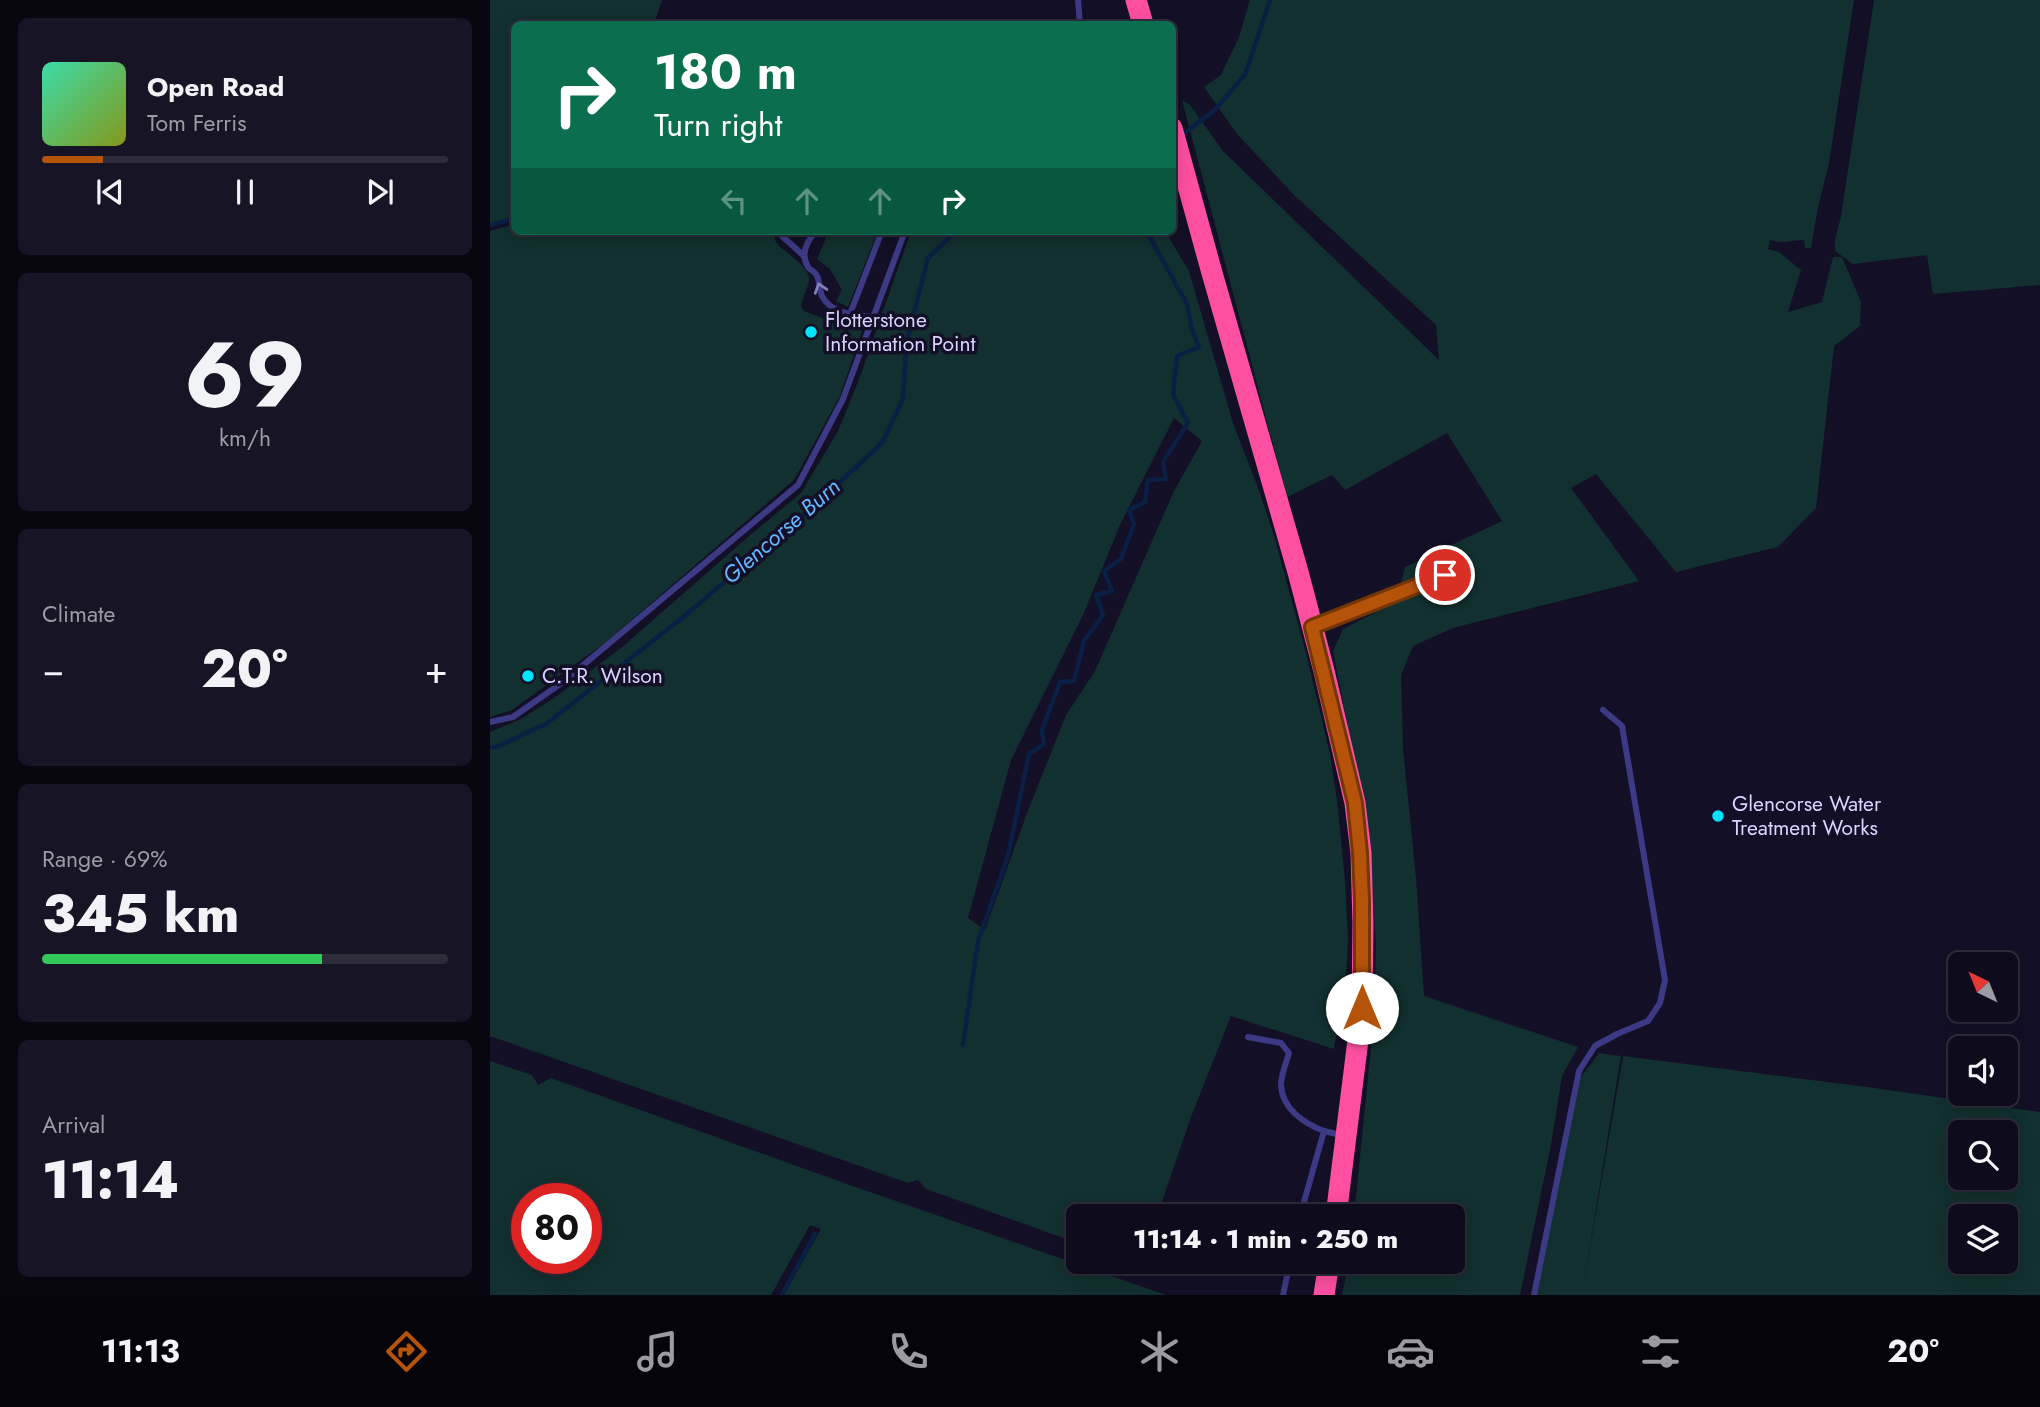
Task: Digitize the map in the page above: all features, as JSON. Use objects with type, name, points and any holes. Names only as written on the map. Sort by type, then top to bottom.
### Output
[{"type":"highway","points":[[1136,0],[1142,21]]},
{"type":"highway","points":[[1176,142],[1275,488],[1355,803],[1363,924],[1362,1008],[1338,1204]]},
{"type":"highway","points":[[1324,1295],[1327,1274]]},
{"type":"lane","points":[[1078,0],[1080,21]]},
{"type":"lane","points":[[781,235],[804,256],[809,268],[816,274],[826,303],[850,314],[872,317]]},
{"type":"lane","points":[[804,256],[808,241],[813,235]]},
{"type":"lane","points":[[850,314],[880,235]]},
{"type":"lane","points":[[490,722],[513,717],[563,682],[798,485],[843,399],[903,235]]},
{"type":"lane","points":[[1312,627],[1445,575]]},
{"type":"lane","points":[[1534,1295],[1579,1071],[1595,1046],[1648,1021],[1660,1003],[1665,980],[1622,726],[1603,710]]},
{"type":"lane","points":[[1248,1037],[1281,1043],[1289,1053],[1281,1085],[1285,1099],[1294,1112],[1307,1125],[1346,1136]]},
{"type":"lane","points":[[1304,1204],[1324,1131]]},
{"type":"lane","points":[[1283,1295],[1287,1274]]},
{"type":"green space","points":[[490,0],[662,0],[655,21],[511,21],[511,218],[490,223]]},
{"type":"green space","points":[[1250,0],[1854,0],[1829,163],[1811,248],[1805,248],[1804,240],[1770,240],[1768,249],[1779,252],[1801,270],[1788,312],[1822,302],[1833,257],[1842,257],[1861,302],[1860,326],[1834,346],[1816,508],[1778,547],[1676,572],[1596,474],[1571,488],[1639,581],[1453,628],[1413,646],[1401,675],[1403,749],[1424,996],[1578,1047],[1562,1076],[1551,1145],[1520,1295],[1342,1295],[1346,1274],[1465,1274],[1465,1204],[1355,1204],[1374,1018],[1376,945],[1368,828],[1333,651],[1343,629],[1396,602],[1405,567],[1502,521],[1447,433],[1345,490],[1332,475],[1287,497],[1182,100],[1190,105],[1223,151],[1439,360],[1436,325],[1294,195],[1237,134],[1204,87],[1221,75],[1239,37]]},
{"type":"green space","points":[[1874,0],[2040,0],[2040,285],[1933,294],[1927,255],[1853,264],[1835,251]]},
{"type":"green space","points":[[511,225],[511,235],[773,235],[779,246],[808,274],[809,281],[801,306],[804,311],[835,323],[864,325],[840,396],[794,480],[606,642],[512,710],[490,717],[490,231]]},
{"type":"green space","points":[[827,235],[876,235],[848,307],[836,301],[842,290],[830,269],[817,259]]},
{"type":"green space","points":[[910,235],[1167,235],[1189,271],[1233,423],[1275,539],[1307,657],[1330,754],[1337,800],[1348,939],[1346,983],[1334,1049],[1231,1016],[1191,1117],[1161,1204],[1066,1204],[1066,1239],[926,1189],[918,1180],[908,1183],[490,1036],[490,732],[521,719],[554,698],[621,648],[801,493],[838,431],[860,377]],"holes":[[[1174,418],[1202,441],[1174,491],[1095,671],[1066,715],[985,930],[968,918],[1011,760],[1084,613],[1120,525]]]},
{"type":"green space","points":[[1599,1053],[1621,1056],[1583,1288],[1623,1056],[1948,1099],[1948,1106],[1999,1106],[2040,1112],[2040,1295],[1536,1295],[1581,1077]]},
{"type":"green space","points":[[490,1061],[532,1075],[538,1085],[551,1078],[1066,1260],[1066,1274],[1106,1274],[1166,1295],[784,1295],[821,1229],[810,1225],[771,1295],[490,1295]]},
{"type":"waterway","name":"Glencorse Burn","points":[[1182,135],[1216,109],[1246,73],[1270,0]]},
{"type":"waterway","points":[[490,225],[511,220]]},
{"type":"waterway","name":"Glencorse Burn","points":[[490,747],[496,747],[546,724],[681,619],[814,506],[882,443],[903,399],[906,345],[928,258],[952,235]]},
{"type":"waterway","points":[[963,1045],[978,941],[1008,856],[1029,754],[1044,744],[1042,730],[1060,682],[1074,681],[1084,641],[1103,615],[1096,595],[1112,591],[1104,571],[1121,559],[1134,524],[1129,510],[1145,502],[1148,480],[1166,479],[1163,462],[1188,423],[1173,394],[1177,356],[1199,347],[1192,330],[1187,304],[1149,235]]},
{"type":"waterway","points":[[782,1295],[815,1234]]},
{"type":"place","name":"Flotterstone Information Point","points":[[811,332]]},
{"type":"place","name":"C.T.R. Wilson","points":[[528,676]]},
{"type":"place","name":"Glencorse Water Treatment Works","points":[[1718,816]]},
{"type":"route","points":[[1362,1008],[1363,924],[1355,803],[1312,627],[1445,575]]}]
